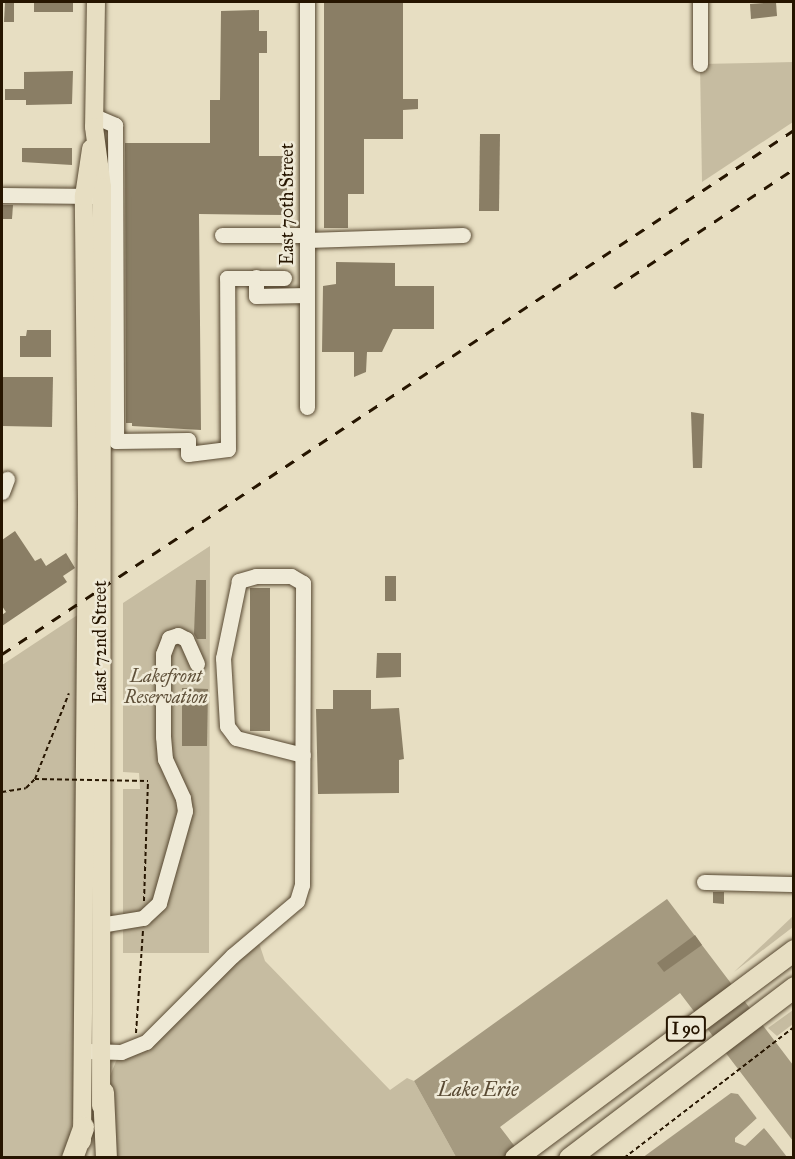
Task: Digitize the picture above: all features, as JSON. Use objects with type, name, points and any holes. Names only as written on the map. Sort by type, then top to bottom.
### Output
[{"type":"highway","name":"I 90","points":[[515,1158],[794,950]]},
{"type":"highway","name":"I 90","points":[[569,1158],[787,992]]},
{"type":"highway","points":[[103,1092],[106,1158]]},
{"type":"highway","points":[[72,1158],[82,1127]]},
{"type":"highway","points":[[509,1158],[538,1140]]},
{"type":"main road","name":"East 72nd Street","points":[[82,1158],[83,1051],[91,924],[93,196],[96,2]]},
{"type":"main road","name":"East 72nd Street","points":[[91,924],[103,1051],[103,1092],[96,1158]]},
{"type":"street","name":"East 70th Street","points":[[307,2],[307,407]]},
{"type":"street","points":[[700,2],[700,64]]},
{"type":"street","points":[[94,121],[115,125],[116,441],[188,441],[188,454],[228,449],[227,279],[284,278]]},
{"type":"street","points":[[2,195],[93,196]]},
{"type":"street","points":[[222,235],[307,237],[463,235]]},
{"type":"street","points":[[256,278],[256,296],[307,295]]},
{"type":"street","points":[[83,1051],[121,1052],[146,1041],[232,956],[297,901],[303,885],[303,755],[303,583],[291,576],[256,576],[239,581],[223,658],[227,726],[236,738],[303,755]]},
{"type":"street","points":[[91,924],[143,918],[159,903],[184,811],[183,798],[165,759],[163,737],[163,654],[169,638],[178,635],[186,639],[197,664]]},
{"type":"street","points":[[704,882],[794,884]]},
{"type":"path","points":[[2,792],[26,788],[35,779],[69,693]]},
{"type":"path","points":[[35,779],[148,781]]},
{"type":"path","points":[[624,1158],[794,1027]]},
{"type":"green space","points":[[794,62],[793,122],[702,182],[700,64]]},
{"type":"green space","name":"Lakefront Reservation","points":[[210,546],[209,953],[123,953],[123,789],[140,789],[139,773],[123,772],[123,603]]},
{"type":"green space","points":[[79,614],[80,1080],[66,1157],[2,1158],[2,665]]},
{"type":"green space","points":[[793,916],[793,927],[734,972]]},
{"type":"green space","points":[[259,943],[265,961],[390,1090],[407,1078],[414,1081],[456,1157],[113,1157],[110,1076],[117,1059],[202,993]]},
{"type":"green space","points":[[793,1010],[793,1024],[777,1036],[768,1028]]},
{"type":"water","name":"Lake Erie","points":[[667,899],[793,1065],[793,1141],[680,993],[500,1127],[523,1157],[456,1157],[414,1081]]},
{"type":"water","points":[[731,1093],[738,1094],[787,1157],[642,1158]]},
{"type":"pier","points":[[744,1096],[790,1158],[764,1128],[745,1146],[735,1142],[735,1138],[757,1118]]},
{"type":"building","points":[[5,2],[14,2],[14,22],[4,22]]},
{"type":"building","points":[[34,2],[73,2],[73,12],[34,12]]},
{"type":"building","points":[[324,2],[403,2],[403,99],[418,99],[418,109],[403,110],[403,139],[364,139],[364,194],[348,194],[348,228],[324,228]]},
{"type":"building","points":[[776,2],[777,16],[751,19],[750,4]]},
{"type":"building","points":[[259,10],[259,31],[267,31],[267,53],[259,53],[259,156],[287,156],[287,215],[199,214],[201,430],[132,426],[132,423],[126,423],[125,143],[210,143],[210,100],[220,100],[221,11]]},
{"type":"building","points":[[73,71],[72,104],[26,105],[26,100],[5,100],[5,89],[24,89],[24,72]]},
{"type":"building","points":[[480,134],[500,134],[499,211],[479,211]]},
{"type":"building","points":[[22,148],[72,148],[72,165],[22,162]]},
{"type":"building","points":[[2,205],[13,205],[12,219],[2,219]]},
{"type":"building","points":[[336,262],[395,263],[395,286],[434,286],[434,329],[393,329],[382,352],[367,352],[366,372],[354,377],[354,352],[322,352],[323,286],[336,284]]},
{"type":"building","points":[[27,330],[51,330],[51,357],[20,357],[20,336],[26,336]]},
{"type":"building","points":[[2,377],[53,377],[52,427],[2,426]]},
{"type":"building","points":[[691,412],[704,414],[702,468],[693,468]]},
{"type":"building","points":[[15,531],[35,561],[41,558],[46,566],[66,553],[75,568],[63,576],[67,582],[2,626],[2,615],[6,612],[2,606],[2,540]]},
{"type":"building","points":[[385,576],[396,576],[396,601],[385,601]]},
{"type":"building","points":[[196,580],[206,580],[206,639],[197,639],[194,634]]},
{"type":"building","points":[[250,588],[270,588],[270,731],[250,731]]},
{"type":"building","points":[[377,653],[401,653],[401,677],[376,678]]},
{"type":"building","points":[[182,688],[208,689],[207,746],[182,746]]},
{"type":"building","points":[[333,690],[371,690],[371,709],[399,708],[404,759],[399,760],[399,793],[318,794],[316,709],[333,709]]},
{"type":"building","points":[[713,892],[724,892],[724,904],[713,903]]},
{"type":"building","points":[[695,935],[702,945],[664,972],[657,963]]},
{"type":"railway","points":[[2,654],[794,130]]},
{"type":"railway","points":[[614,288],[794,169]]}]
